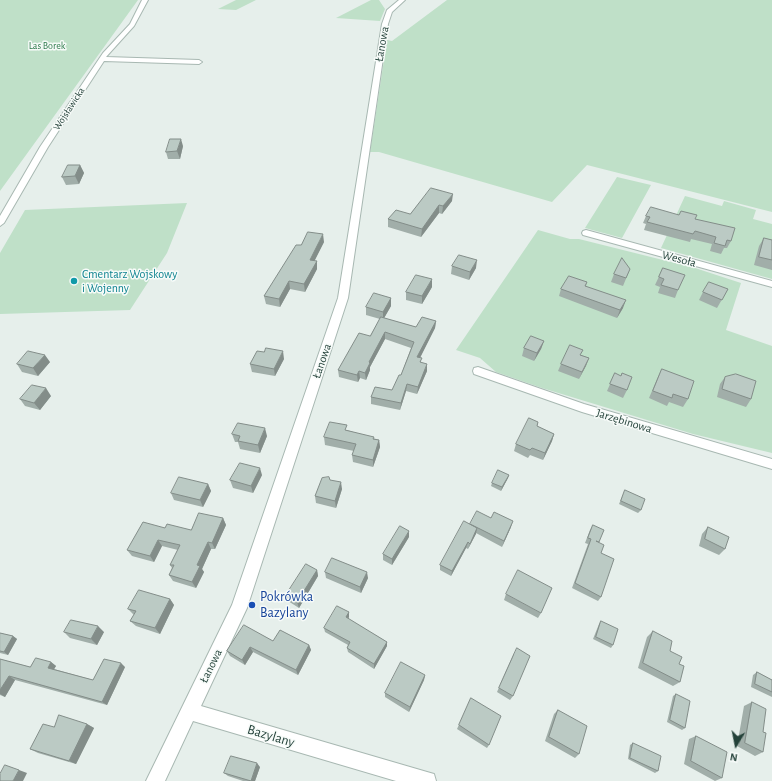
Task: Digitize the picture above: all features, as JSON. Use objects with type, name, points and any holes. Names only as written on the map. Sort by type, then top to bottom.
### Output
[{"type":"street","name":"Wojsławicka","points":[[0,223],[44,147],[102,59],[132,25],[144,0]]},
{"type":"street","name":"Łanowa","points":[[189,711],[239,608],[343,298],[385,24],[389,11],[402,0]]},
{"type":"street","points":[[102,59],[199,62]]},
{"type":"street","name":"Wesoła","points":[[586,233],[772,284]]},
{"type":"street","name":"Jarzębinowa","points":[[478,371],[582,408],[772,464]]},
{"type":"street","points":[[155,781],[189,711]]},
{"type":"street","name":"Bazylany","points":[[189,711],[427,781]]},
{"type":"green space","name":"Las Borek","points":[[0,0],[138,0],[0,191]]},
{"type":"green space","points":[[236,0],[256,0],[236,10],[218,9]]},
{"type":"green space","points":[[371,0],[379,0],[385,9],[380,21],[336,18]]},
{"type":"green space","points":[[447,0],[772,0],[772,212],[587,165],[552,202],[379,152],[370,152],[387,40],[392,41]]},
{"type":"green space","points":[[617,177],[651,185],[622,238],[585,228]]},
{"type":"green space","points":[[685,196],[722,206],[724,201],[756,210],[753,219],[772,224],[772,279],[661,248]]},
{"type":"green space","name":"Cmentarz Wojskowy i Wojenny","points":[[187,203],[167,253],[130,310],[0,314],[0,253],[25,210]]},
{"type":"green space","points":[[538,230],[570,239],[579,239],[695,268],[741,283],[726,330],[772,346],[772,453],[693,434],[542,388],[496,372],[480,358],[456,350]]},
{"type":"building","points":[[170,139],[181,139],[177,151],[166,152]]},
{"type":"building","points":[[68,165],[80,165],[75,176],[62,177]]},
{"type":"building","points":[[431,188],[453,194],[443,206],[439,205],[422,229],[388,219],[396,210],[410,214]]},
{"type":"building","points":[[651,207],[679,215],[681,211],[697,215],[695,219],[735,228],[731,241],[727,240],[725,246],[714,243],[716,237],[695,231],[693,234],[647,222],[650,217],[646,216]]},
{"type":"building","points":[[308,232],[323,234],[310,260],[317,261],[304,284],[289,281],[279,299],[264,296],[296,245],[301,245]]},
{"type":"building","points":[[764,238],[772,240],[772,260],[759,257]]},
{"type":"building","points":[[459,255],[477,260],[470,272],[452,266]]},
{"type":"building","points":[[622,258],[630,269],[626,278],[614,274]]},
{"type":"building","points":[[663,268],[685,275],[678,290],[661,285],[664,279],[659,277]]},
{"type":"building","points":[[416,275],[432,279],[422,296],[406,292]]},
{"type":"building","points":[[569,276],[587,282],[585,286],[626,300],[620,310],[561,289]]},
{"type":"building","points":[[709,282],[728,289],[722,300],[703,292]]},
{"type":"building","points":[[374,293],[391,298],[383,312],[366,307]]},
{"type":"building","points":[[381,317],[416,327],[422,317],[436,321],[417,357],[422,358],[420,362],[427,364],[418,387],[407,384],[401,403],[371,397],[375,387],[392,390],[399,375],[401,375],[414,342],[385,332],[369,362],[370,363],[365,373],[359,371],[357,375],[338,370],[359,333],[370,336]]},
{"type":"building","points":[[531,336],[544,341],[537,353],[524,348]]},
{"type":"building","points":[[570,345],[583,350],[580,355],[589,358],[582,372],[561,364]]},
{"type":"building","points":[[266,348],[283,351],[274,369],[250,364],[257,351],[264,352]]},
{"type":"building","points":[[28,351],[45,355],[33,368],[17,364]]},
{"type":"building","points":[[662,369],[694,381],[688,399],[673,394],[672,398],[653,391]]},
{"type":"building","points":[[615,373],[621,376],[622,373],[632,377],[627,390],[610,384]]},
{"type":"building","points":[[736,374],[756,381],[751,399],[722,389],[725,377]]},
{"type":"building","points":[[32,385],[46,388],[34,403],[20,399]]},
{"type":"building","points":[[529,418],[538,422],[537,426],[554,434],[545,453],[532,448],[530,450],[516,444]]},
{"type":"building","points":[[330,422],[347,425],[345,430],[374,437],[373,439],[379,440],[373,460],[352,455],[356,444],[324,437]]},
{"type":"building","points":[[238,423],[265,428],[258,445],[238,441],[240,436],[232,434]]},
{"type":"building","points":[[240,463],[260,468],[251,486],[230,480]]},
{"type":"building","points":[[498,470],[509,475],[502,487],[492,483]]},
{"type":"building","points":[[179,477],[208,484],[200,500],[171,493]]},
{"type":"building","points":[[329,477],[330,480],[341,482],[335,501],[315,496],[322,478]]},
{"type":"building","points":[[625,490],[645,499],[641,510],[621,501]]},
{"type":"building","points":[[477,511],[491,518],[494,512],[513,521],[504,541],[470,524]]},
{"type":"building","points":[[199,513],[223,518],[212,543],[208,542],[197,565],[200,566],[192,582],[169,575],[174,565],[170,565],[180,545],[158,540],[150,556],[127,550],[143,522],[165,528],[167,524],[191,530]]},
{"type":"building","points":[[464,521],[477,528],[470,544],[468,542],[452,571],[440,565]]},
{"type":"building","points":[[593,525],[604,530],[599,542],[596,541],[604,545],[601,553],[614,559],[601,597],[575,583],[591,539],[588,538]]},
{"type":"building","points":[[400,526],[409,531],[392,559],[383,554]]},
{"type":"building","points":[[708,527],[729,537],[725,549],[705,539]]},
{"type":"building","points":[[332,558],[367,572],[360,587],[325,572]]},
{"type":"building","points":[[306,564],[317,570],[297,602],[286,595]]},
{"type":"building","points":[[518,570],[552,588],[541,613],[506,594]]},
{"type":"building","points":[[139,590],[170,599],[155,628],[130,621],[136,611],[128,609]]},
{"type":"building","points":[[337,606],[349,612],[346,617],[387,642],[374,664],[347,648],[350,642],[324,628]]},
{"type":"building","points":[[71,620],[98,626],[91,639],[64,632]]},
{"type":"building","points":[[601,621],[618,629],[613,645],[596,637]]},
{"type":"building","points":[[244,625],[273,641],[280,630],[309,645],[296,670],[250,647],[242,660],[227,651]]},
{"type":"building","points":[[653,631],[672,641],[670,651],[682,657],[679,664],[684,666],[680,682],[643,663]]},
{"type":"building","points":[[0,633],[13,636],[4,652],[0,651]]},
{"type":"building","points":[[517,648],[530,656],[513,696],[499,688]]},
{"type":"building","points":[[36,658],[51,662],[48,668],[93,680],[104,659],[121,663],[102,702],[9,676],[0,690],[0,659],[30,667]]},
{"type":"building","points":[[401,662],[425,675],[410,707],[385,693]]},
{"type":"building","points":[[757,672],[772,680],[772,692],[755,684]]},
{"type":"building","points":[[676,694],[690,701],[685,728],[670,720]]},
{"type":"building","points":[[471,698],[501,716],[489,745],[459,725]]},
{"type":"building","points":[[752,702],[766,709],[763,732],[766,733],[763,752],[745,743]]},
{"type":"building","points":[[558,710],[587,726],[579,754],[549,737]]},
{"type":"building","points":[[59,715],[87,724],[69,761],[30,749],[43,724],[54,727]]},
{"type":"building","points":[[696,736],[727,752],[722,778],[691,761]]},
{"type":"building","points":[[633,743],[661,756],[658,771],[630,758]]},
{"type":"building","points":[[231,756],[257,763],[251,781],[224,773]]},
{"type":"building","points":[[5,765],[19,770],[13,781],[0,781],[0,774]]},
{"type":"place","name":"Cmentarz Wojskowy i Wojenny","points":[[74,281]]},
{"type":"place","name":"Pokrówka Bazylany","points":[[252,605]]}]
